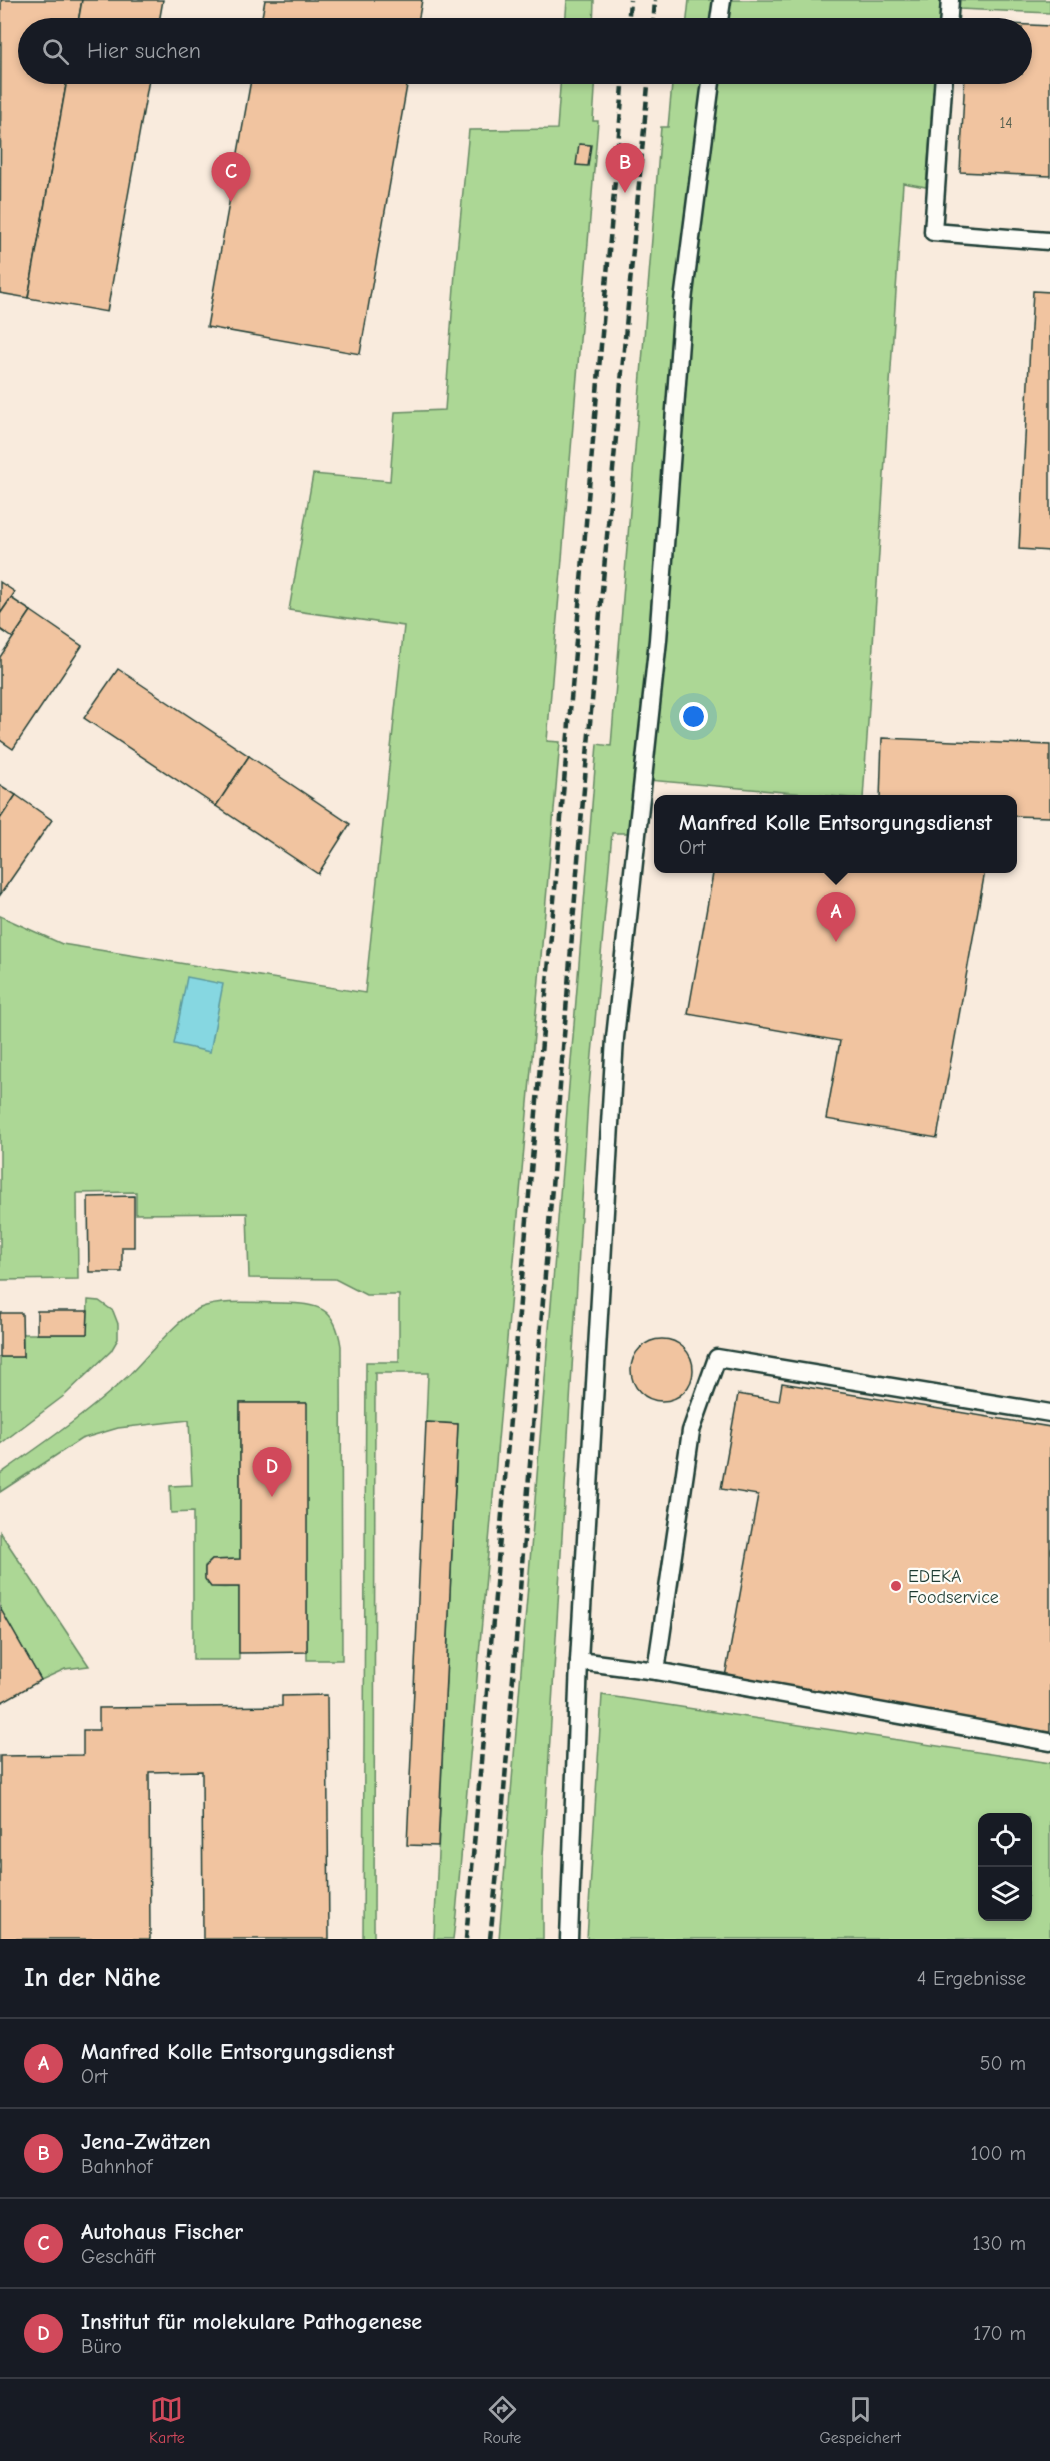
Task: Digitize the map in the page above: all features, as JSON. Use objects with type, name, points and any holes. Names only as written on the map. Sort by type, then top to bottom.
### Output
[{"type":"lane","points":[[719,18],[722,0]]},
{"type":"lane","points":[[949,18],[950,0]]},
{"type":"lane","points":[[569,1939],[579,1661],[615,1038],[658,640],[683,301],[711,84]]},
{"type":"lane","points":[[944,84],[933,232],[1048,241]]},
{"type":"lane","points":[[656,1671],[691,1431],[717,1358],[1050,1413]]},
{"type":"lane","points":[[579,1661],[656,1671],[1050,1742]]},
{"type":"green space","points":[[567,0],[594,0],[593,18],[566,18]]},
{"type":"green space","points":[[689,0],[941,0],[940,18],[687,18]]},
{"type":"green space","points":[[959,0],[1050,0],[1050,13],[959,9]]},
{"type":"green space","points":[[560,84],[595,84],[593,121],[598,121],[547,741],[560,742],[456,1914],[453,1939],[434,1939],[458,1424],[426,1422],[428,1373],[375,1373],[374,1939],[363,1939],[366,1362],[399,1362],[399,1295],[366,1295],[335,1279],[249,1278],[247,1213],[136,1214],[136,1192],[77,1193],[78,1279],[0,1280],[0,916],[62,944],[365,993],[404,626],[289,610],[313,474],[390,481],[395,412],[445,410],[469,130],[557,129]]},
{"type":"green space","points":[[672,84],[934,84],[926,187],[903,183],[863,795],[818,795],[637,779],[631,833],[612,833],[588,1099],[543,1856],[543,1939],[499,1939],[597,744],[611,746],[661,127],[668,127]]},
{"type":"green space","points":[[88,1300],[99,1301],[113,1311],[118,1324],[118,1339],[111,1351],[65,1395],[0,1444],[0,1357],[23,1357],[23,1334],[87,1334]]},
{"type":"green space","points":[[218,1303],[282,1303],[315,1306],[323,1310],[334,1323],[341,1346],[342,1660],[307,1660],[306,1403],[240,1403],[240,1559],[212,1560],[205,1566],[206,1581],[209,1585],[239,1587],[239,1660],[193,1660],[193,1512],[171,1513],[170,1486],[192,1485],[189,1420],[118,1428],[81,1439],[0,1492],[0,1474],[97,1403],[191,1313]]},
{"type":"green space","points":[[0,1532],[89,1666],[65,1669],[41,1680],[0,1608]]},
{"type":"green space","points":[[602,1695],[1050,1763],[1050,1939],[587,1939]]},
{"type":"water","points":[[187,977],[223,984],[210,1052],[174,1044]]},
{"type":"building","points":[[1,0],[82,0],[79,18],[18,18],[18,84],[66,84],[28,298],[0,293]]},
{"type":"building","points":[[82,0],[163,0],[160,18],[79,18]]},
{"type":"building","points":[[265,0],[422,0],[419,18],[262,18]]},
{"type":"building","points":[[1032,25],[1050,26],[1050,176],[960,172],[964,84],[1032,84]]},
{"type":"building","points":[[66,84],[148,84],[107,312],[28,298]]},
{"type":"building","points":[[250,84],[407,84],[360,354],[207,327]]},
{"type":"building","points":[[579,144],[591,145],[588,166],[576,165]]},
{"type":"building","points":[[1033,291],[1050,292],[1050,551],[1019,549]]},
{"type":"building","points":[[0,582],[15,592],[0,614]]},
{"type":"building","points":[[11,598],[31,611],[13,638],[0,629],[0,614]]},
{"type":"building","points":[[31,611],[82,646],[13,749],[0,740],[0,657]]},
{"type":"building","points":[[118,669],[249,756],[216,806],[84,718]]},
{"type":"building","points":[[882,738],[1050,745],[1050,817],[1017,816],[1017,795],[880,795]]},
{"type":"building","points":[[249,756],[350,824],[318,874],[216,806]]},
{"type":"building","points":[[0,785],[16,795],[0,819]]},
{"type":"building","points":[[16,795],[52,820],[0,895],[0,819]]},
{"type":"building","points":[[713,873],[985,873],[937,1138],[826,1119],[840,1041],[688,1014]]},
{"type":"building","points":[[134,1196],[134,1247],[122,1247],[122,1272],[89,1272],[88,1197]]},
{"type":"building","points":[[37,1311],[88,1311],[87,1334],[37,1334]]},
{"type":"building","points":[[0,1313],[22,1313],[23,1357],[0,1357]]},
{"type":"building","points":[[662,1339],[674,1341],[684,1348],[691,1358],[693,1370],[691,1382],[684,1392],[674,1399],[662,1401],[650,1399],[640,1392],[633,1382],[631,1370],[633,1358],[640,1348],[650,1341]]},
{"type":"building","name":"EDEKA Foodservice","points":[[782,1383],[1050,1427],[1050,1734],[725,1677],[758,1495],[721,1489],[738,1394],[779,1401]]},
{"type":"building","points":[[240,1403],[307,1403],[307,1652],[239,1653],[239,1587],[211,1587],[205,1579],[205,1567],[212,1560],[240,1559]]},
{"type":"building","points":[[426,1422],[458,1424],[438,1846],[407,1845]]},
{"type":"building","points":[[0,1608],[41,1680],[2,1702],[0,1699]]},
{"type":"building","points":[[327,1695],[329,1939],[203,1939],[202,1771],[149,1772],[150,1939],[0,1939],[0,1756],[83,1755],[83,1730],[99,1730],[99,1708],[282,1706],[282,1696]]},
{"type":"railway","points":[[629,18],[630,0]]},
{"type":"railway","points":[[654,18],[655,0]]},
{"type":"railway","points":[[466,1939],[623,84]]},
{"type":"railway","points":[[490,1939],[499,1854],[581,822],[648,84]]},
{"type":"place","name":"Jena-Zwätzen","points":[[625,193]]},
{"type":"place","name":"Autohaus Fischer","points":[[231,202]]},
{"type":"place","name":"Manfred Kolle Entsorgungsdienst","points":[[836,942]]},
{"type":"place","name":"Institut für molekulare Pathogenese","points":[[272,1497]]},
{"type":"place","name":"EDEKA Foodservice","points":[[896,1586]]}]
